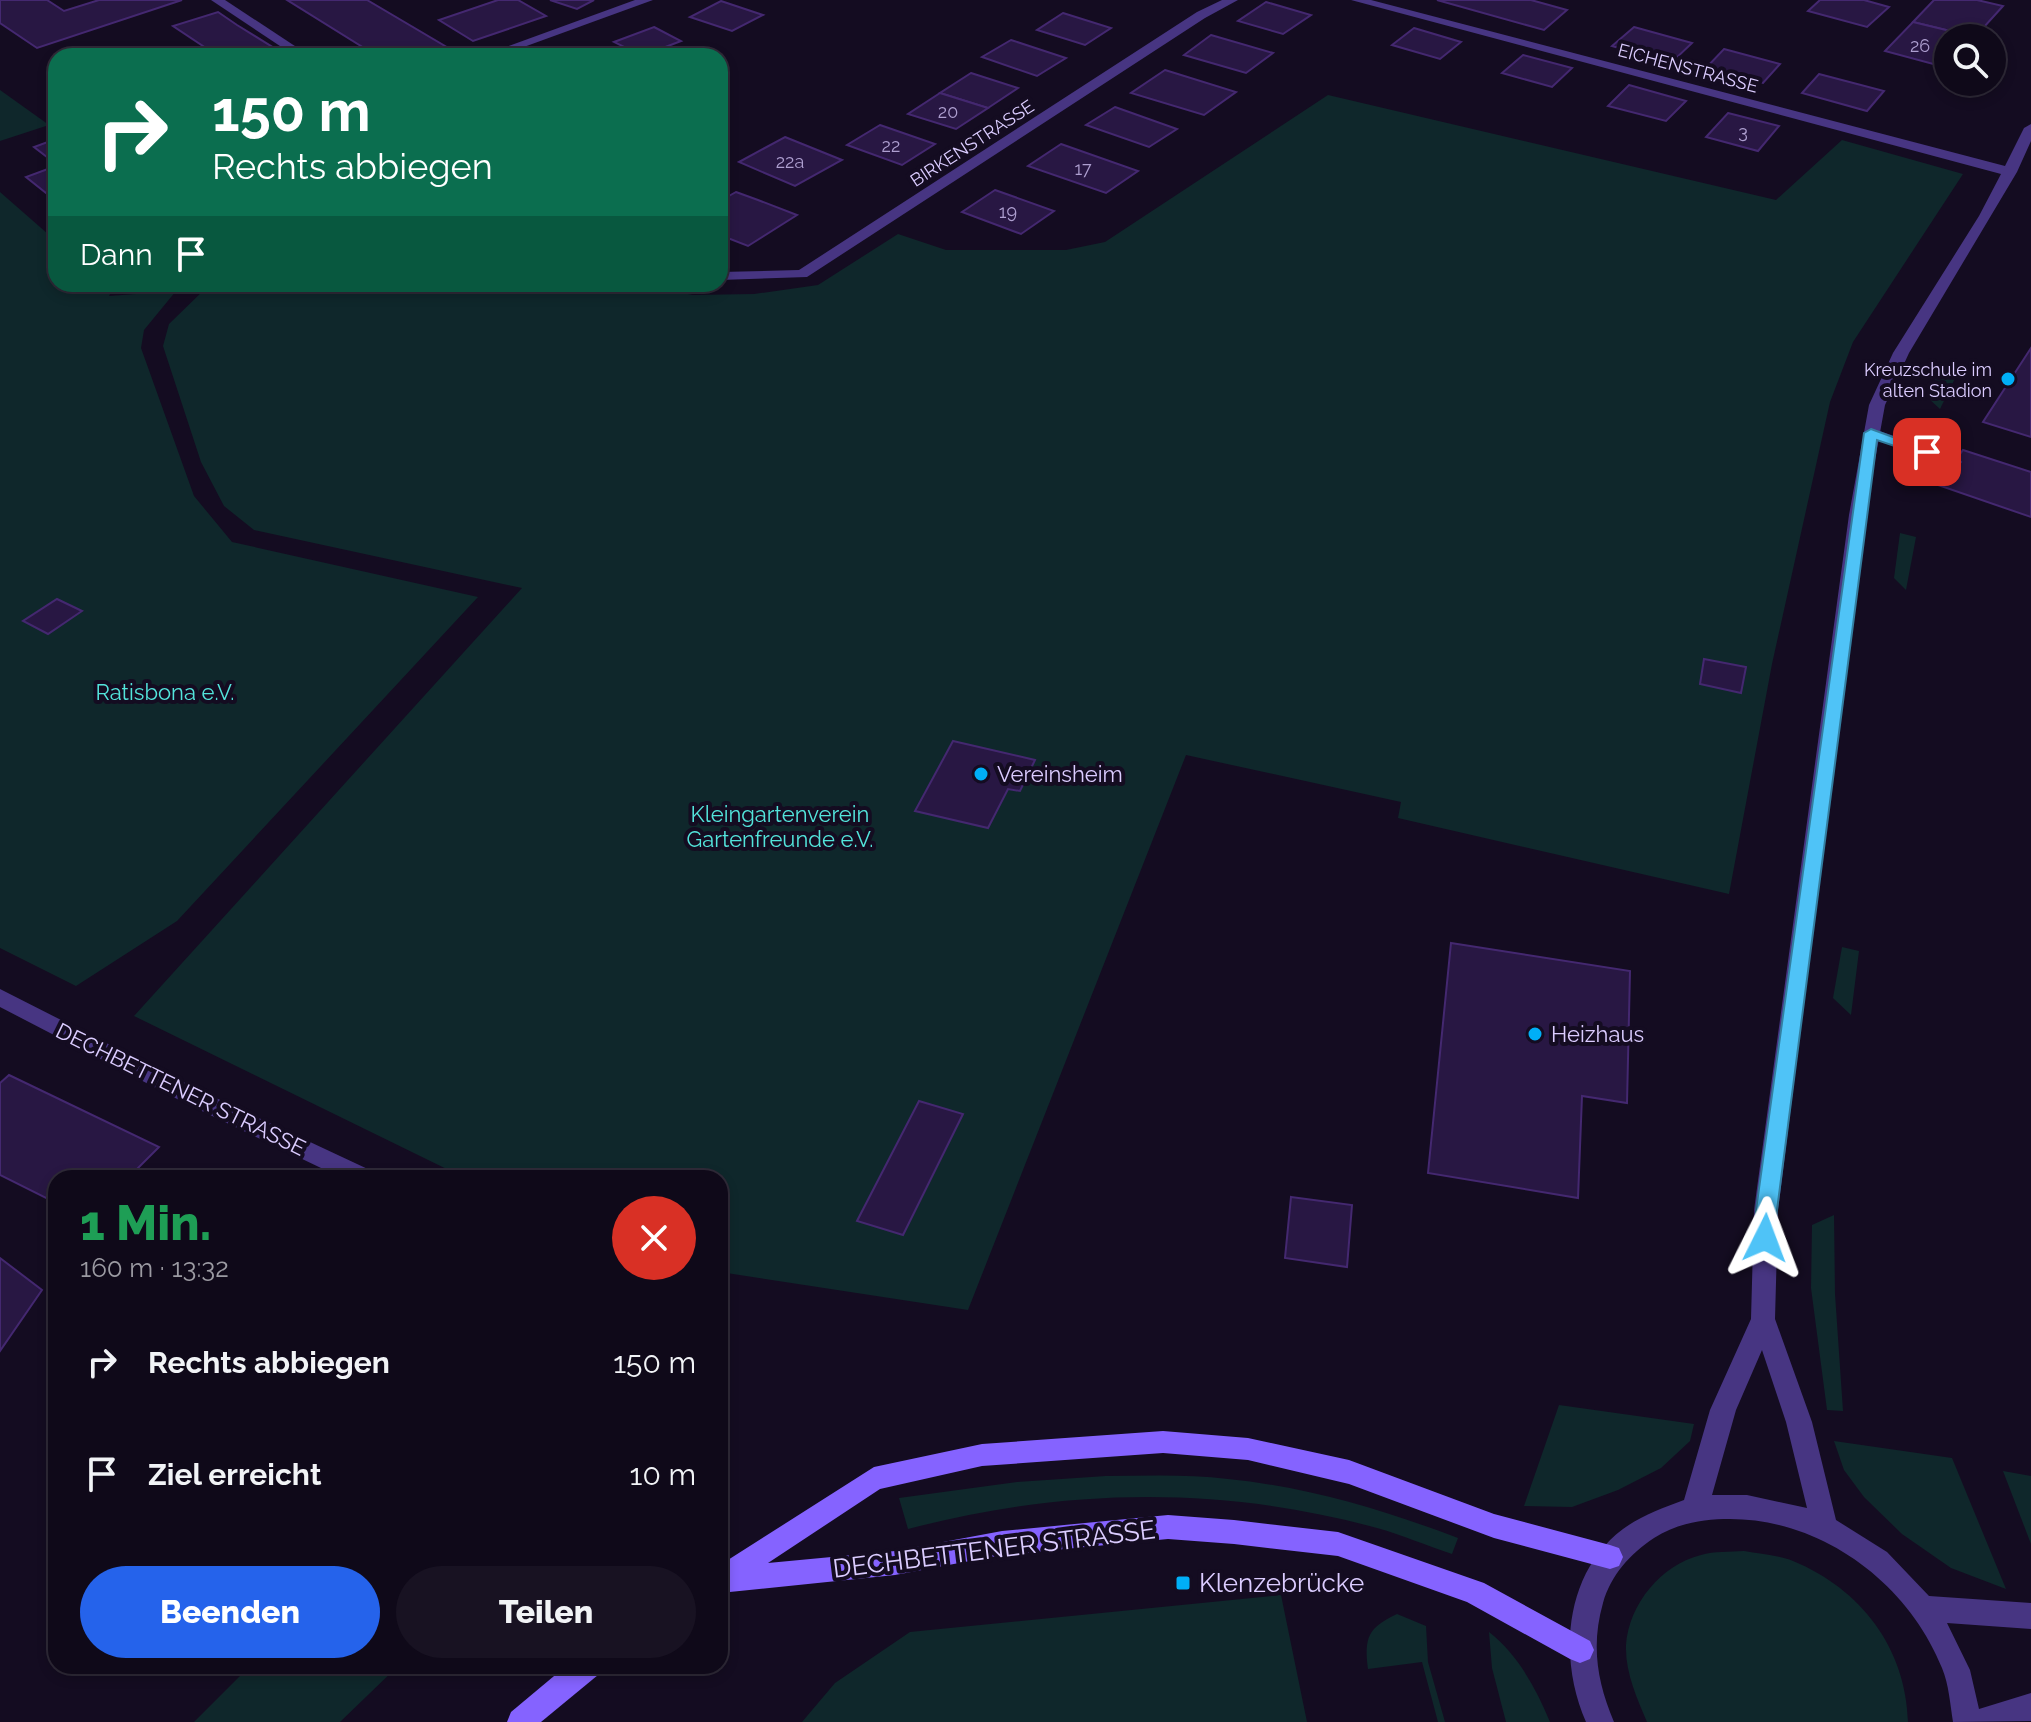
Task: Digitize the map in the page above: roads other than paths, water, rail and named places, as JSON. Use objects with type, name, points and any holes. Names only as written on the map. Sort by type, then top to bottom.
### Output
[{"type":"street","points":[[217,0],[292,48]]},
{"type":"street","points":[[510,48],[647,0]]},
{"type":"street","name":"BIRKENSTRASSE","points":[[728,276],[802,274],[1201,15],[1232,0]]},
{"type":"street","name":"EICHENSTRASSE","points":[[1357,0],[2010,172]]},
{"type":"street","points":[[1825,1529],[1799,1422],[1763,1319],[1766,1210],[1857,515],[1877,405],[1901,353],[2010,172],[2031,128]]},
{"type":"street","points":[[1871,433],[1954,462]]},
{"type":"street","name":"DECHBETTENER STRASSE","points":[[0,997],[191,1096],[347,1170]]},
{"type":"street","points":[[1695,1508],[1723,1410],[1763,1319]]},
{"type":"street","name":"DECHBETTENER STRASSE","points":[[728,1575],[874,1479],[982,1455],[1163,1442],[1248,1449],[1349,1472],[1494,1526],[1610,1557]]},
{"type":"street","points":[[1600,1722],[1580,1650],[1587,1603],[1610,1557],[1657,1520],[1695,1508],[1737,1506],[1782,1512],[1825,1529],[1879,1561],[1923,1608],[1955,1665],[1967,1722]]},
{"type":"street","name":"DECHBETTENER STRASSE","points":[[728,1579],[895,1563],[1002,1543],[1168,1527],[1234,1532],[1338,1544],[1475,1592],[1580,1650]]},
{"type":"street","points":[[1923,1608],[2031,1616]]},
{"type":"street","points":[[521,1722],[577,1674]]},
{"type":"street","points":[[1981,1722],[2031,1707]]},
{"type":"place","name":"Kreuzschule im alten Stadion","points":[[2008,379]]},
{"type":"place","name":"Vereinsheim","points":[[981,774]]},
{"type":"place","name":"Heizhaus","points":[[1535,1034]]},
{"type":"place","name":"Klenzebrücke","points":[[1183,1583]]},
{"type":"park label","name":"Ratisbona e.V.","points":[[165,692]]},
{"type":"park label","name":"Kleingartenverein Gartenfreunde e.V.","points":[[780,826]]}]
